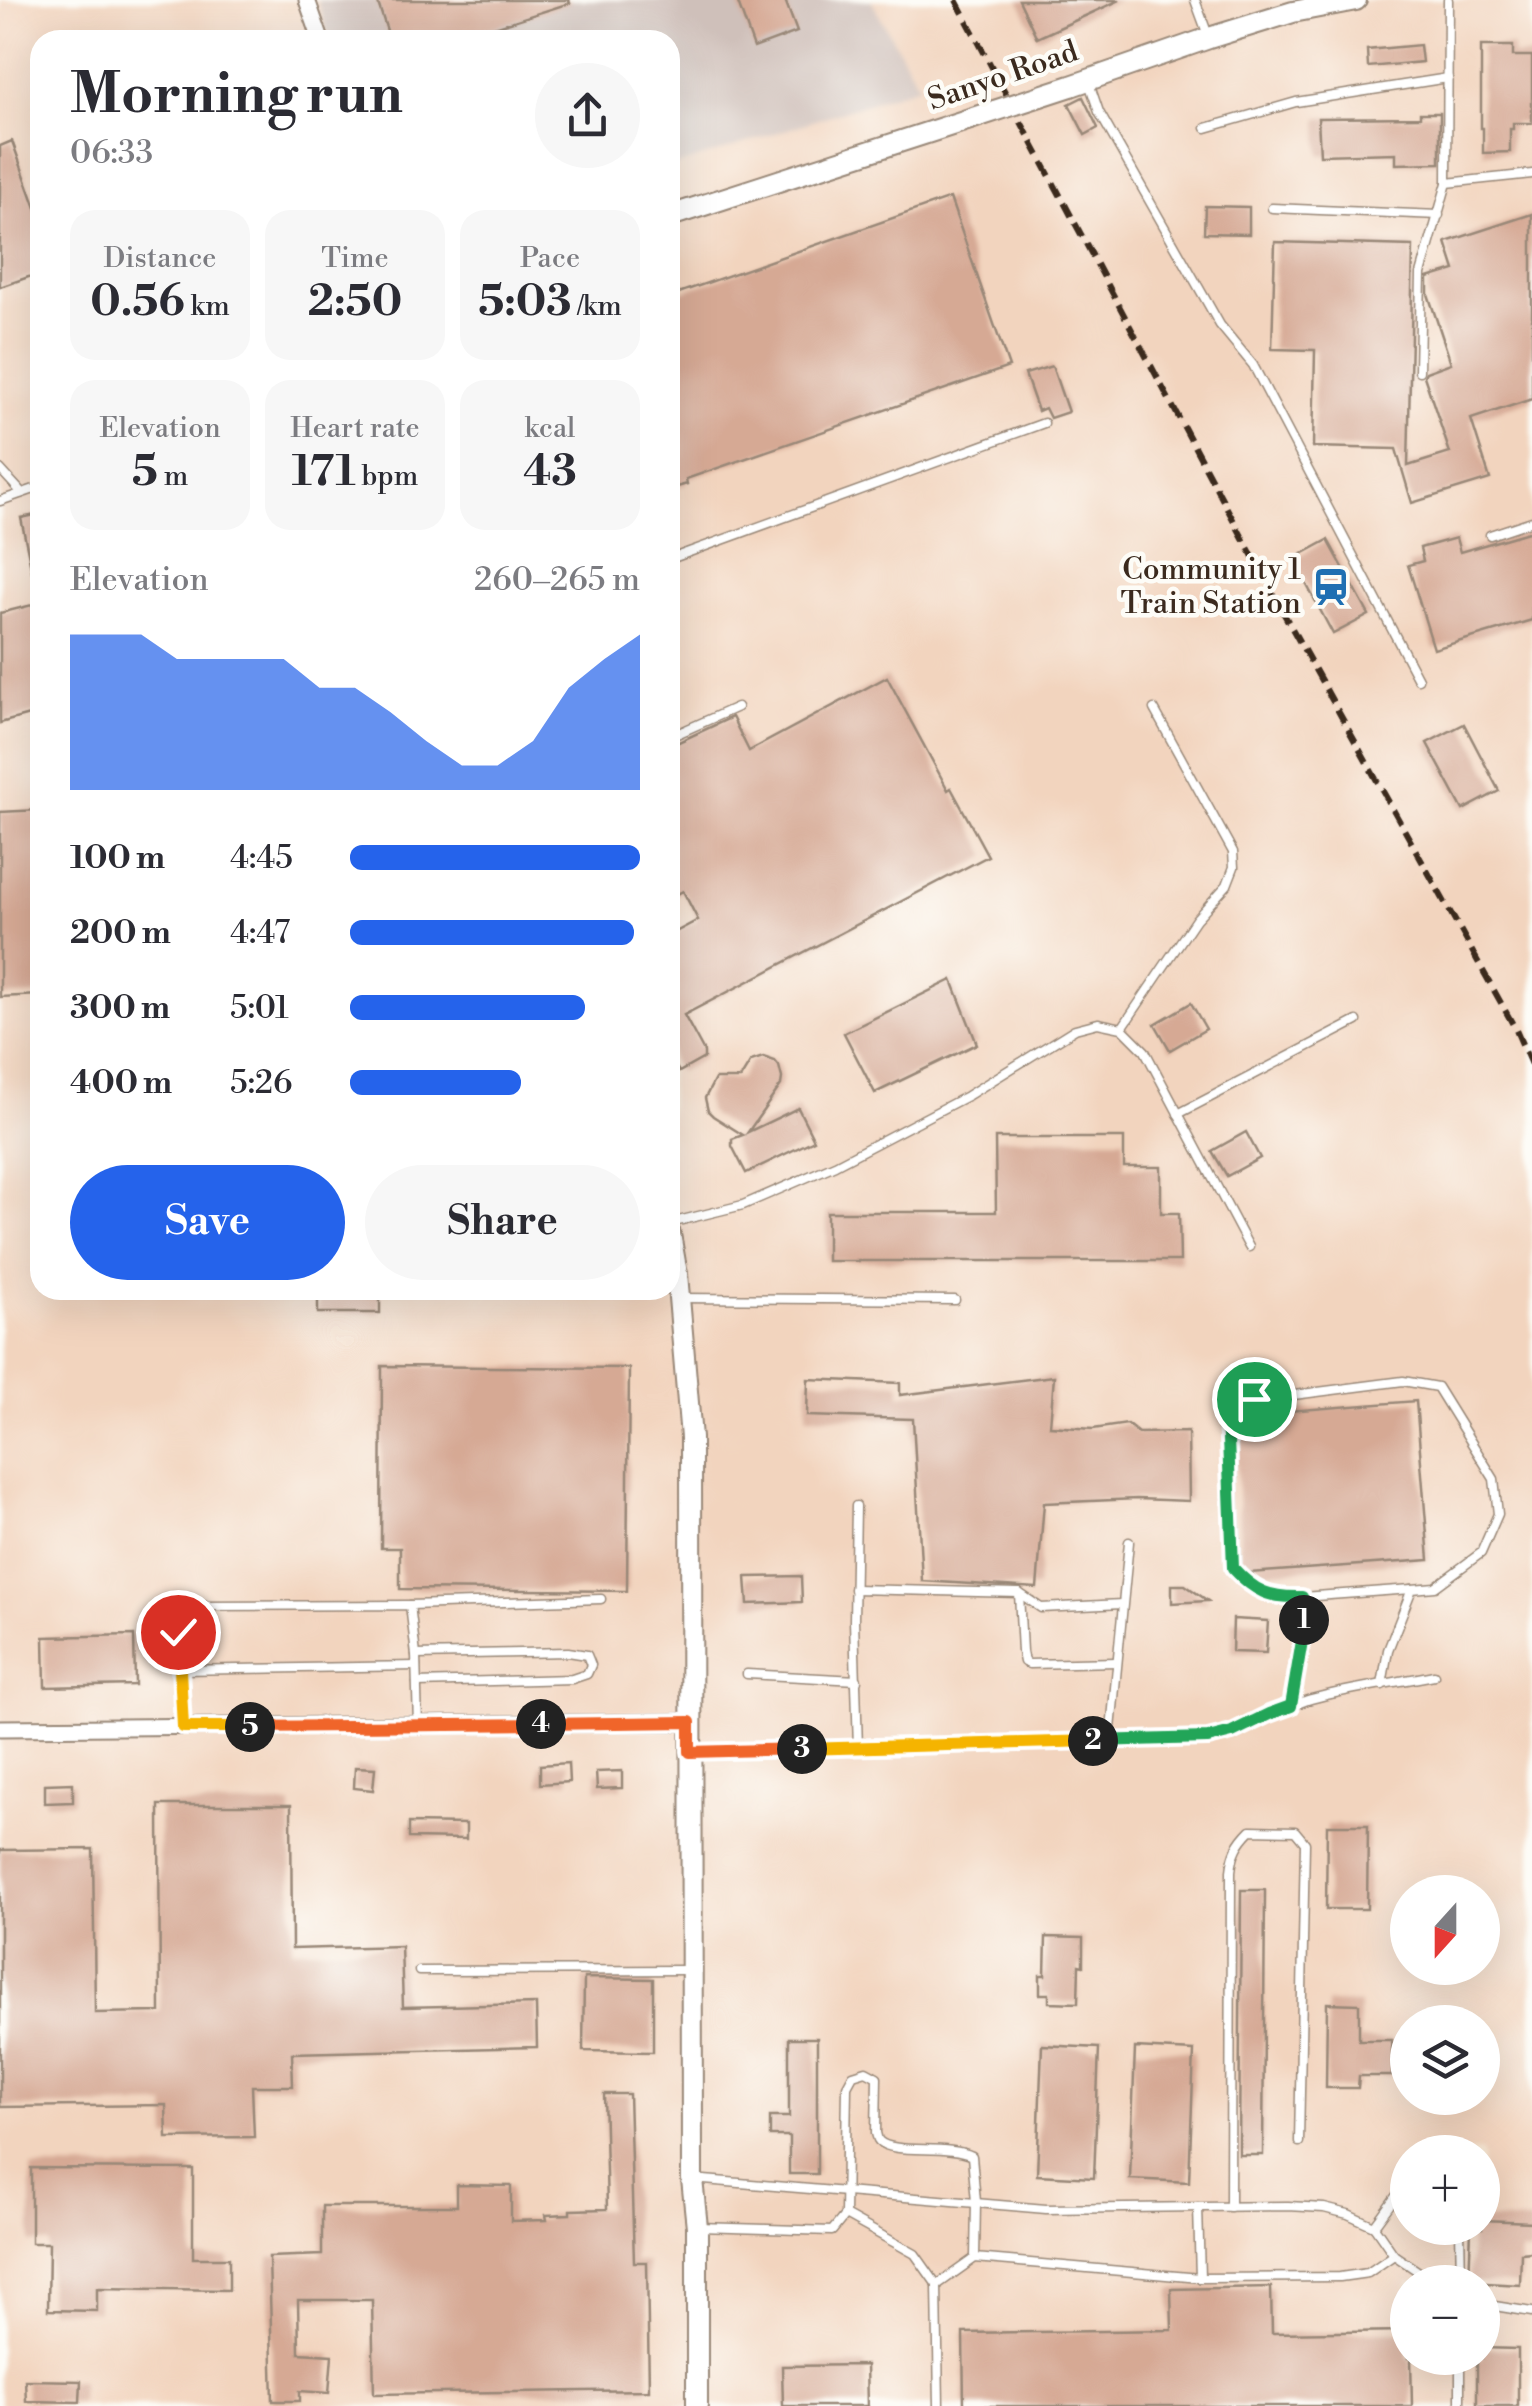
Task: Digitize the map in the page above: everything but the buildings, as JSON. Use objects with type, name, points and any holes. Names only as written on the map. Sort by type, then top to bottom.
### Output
[{"type":"street","points":[[307,0],[318,30]]},
{"type":"street","name":"Sanyo Road","points":[[680,213],[1209,38],[1293,12],[1356,0]]},
{"type":"street","points":[[680,1298],[691,1438],[696,2406]]},
{"type":"street","points":[[0,1728],[690,1722]]},
{"type":"lane","points":[[1194,0],[1209,38]]},
{"type":"lane","points":[[1419,371],[1421,274],[1447,183],[1448,0]]},
{"type":"lane","points":[[1206,128],[1296,102],[1448,78]]},
{"type":"lane","points":[[1079,82],[1100,112],[1220,326],[1253,365],[1418,679]]},
{"type":"lane","points":[[1447,183],[1532,174]]},
{"type":"lane","points":[[1272,208],[1439,216]]},
{"type":"lane","points":[[680,555],[1044,423]]},
{"type":"lane","points":[[0,469],[22,494]]},
{"type":"lane","points":[[0,502],[30,491]]},
{"type":"lane","points":[[1490,534],[1532,521]]},
{"type":"lane","points":[[680,733],[737,707]]},
{"type":"lane","points":[[1122,1028],[1196,919],[1227,885],[1234,868],[1233,852],[1154,708]]},
{"type":"lane","points":[[1178,1114],[1357,1022]]},
{"type":"lane","points":[[680,1221],[744,1206],[835,1165],[967,1096],[1075,1029],[1098,1023],[1122,1028],[1144,1051],[1249,1247]]},
{"type":"lane","points":[[680,1298],[956,1300]]},
{"type":"lane","points":[[1404,1381],[1437,1387],[1494,1479],[1498,1514],[1481,1554],[1435,1587],[1412,1589],[1277,1598],[1250,1586],[1233,1568],[1227,1413],[1232,1403],[1404,1381]]},
{"type":"lane","points":[[856,1506],[858,1748]]},
{"type":"lane","points":[[1110,1740],[1129,1542]]},
{"type":"lane","points":[[854,1589],[1019,1593],[1041,1608],[1122,1604]]},
{"type":"lane","points":[[1382,1685],[1388,1650],[1412,1589]]},
{"type":"lane","points":[[1019,1593],[1024,1662],[1117,1662]]},
{"type":"lane","points":[[1291,1706],[1304,1629],[1302,1597]]},
{"type":"lane","points":[[183,1727],[180,1612],[184,1606],[410,1606],[601,1599]]},
{"type":"lane","points":[[410,1606],[418,1726]]},
{"type":"lane","points":[[416,1655],[568,1652],[587,1655],[591,1666],[587,1674],[572,1679],[417,1682]]},
{"type":"lane","points":[[180,1670],[416,1666]]},
{"type":"lane","points":[[746,1674],[857,1680]]},
{"type":"lane","points":[[690,1752],[1208,1738],[1314,1698],[1434,1674]]},
{"type":"lane","points":[[1230,2207],[1231,1871],[1238,1843],[1250,1830],[1294,1831],[1305,1844],[1299,2142]]},
{"type":"lane","points":[[419,1971],[691,1970]]},
{"type":"lane","points":[[697,2227],[832,2232],[846,2216],[847,2086],[853,2075],[866,2071],[877,2077],[879,2086],[879,2141],[891,2147],[960,2150],[972,2156],[975,2258]]},
{"type":"lane","points":[[692,2179],[1046,2210],[1324,2208],[1374,2226],[1394,2255],[1409,2265]]},
{"type":"lane","points":[[1374,2226],[1390,2204]]},
{"type":"lane","points":[[1198,2207],[1200,2278]]},
{"type":"lane","points":[[846,2216],[915,2254],[937,2285],[938,2406]]},
{"type":"lane","points":[[937,2285],[975,2258],[1200,2278],[1340,2277],[1368,2272],[1394,2255]]},
{"type":"lane","points":[[1500,2307],[1532,2312]]},
{"type":"lane","points":[[1460,2375],[1460,2406]]},
{"type":"shaded area","points":[[0,0],[1532,0],[1532,2406],[0,2406]]},
{"type":"shaded area","points":[[317,0],[871,0],[919,86],[680,165],[680,30],[327,30]]},
{"type":"railway","points":[[956,0],[1275,598],[1515,1028],[1532,1067]]},
{"type":"place","name":"Community 1 Train Station","points":[[1331,587]]},
{"type":"route","points":[[178,1632],[183,1727],[690,1722],[690,1752],[1208,1738],[1232,1732],[1291,1706],[1304,1629],[1302,1597],[1277,1598],[1250,1586],[1233,1568],[1227,1413],[1232,1403],[1254,1399]]}]
